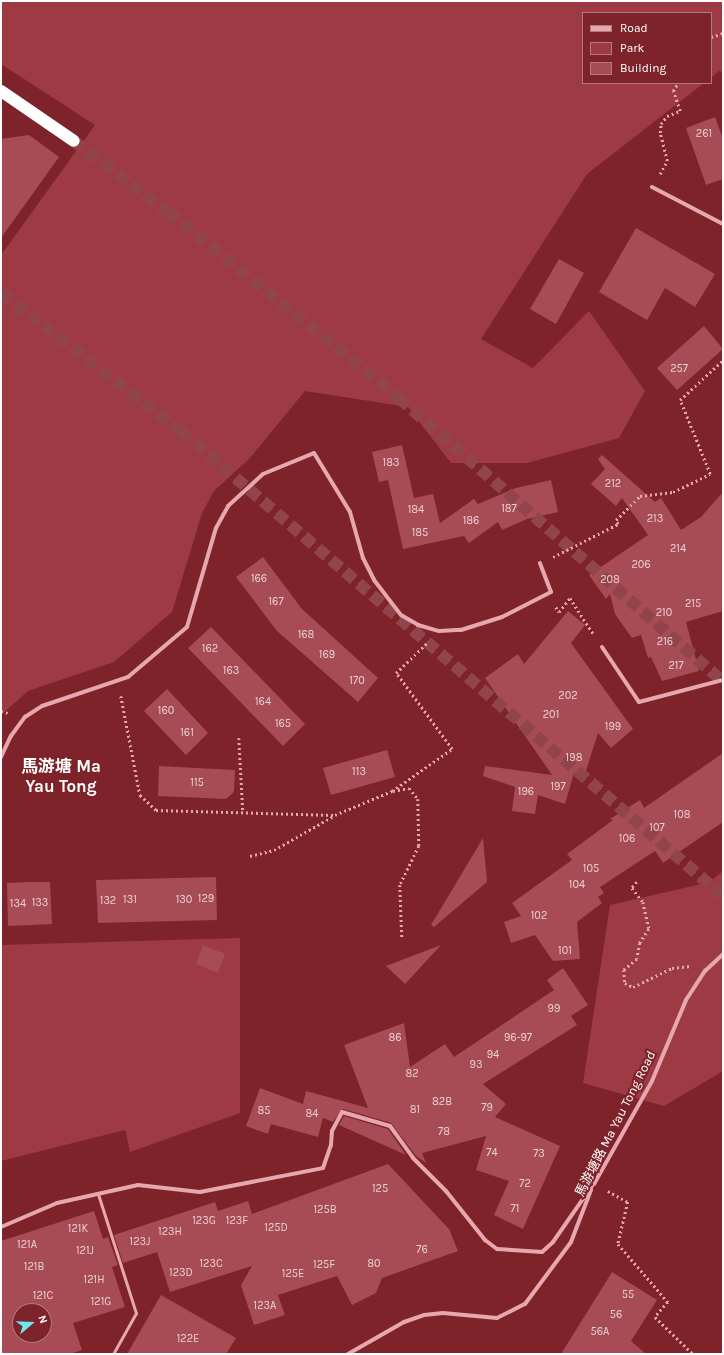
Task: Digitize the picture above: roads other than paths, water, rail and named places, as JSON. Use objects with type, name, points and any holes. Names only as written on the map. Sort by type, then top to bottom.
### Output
[{"type":"highway","points":[[1,91],[74,141]]},
{"type":"street","points":[[652,187],[723,224]]},
{"type":"street","points":[[1,756],[11,736],[26,718],[42,706],[128,677],[187,627],[216,528],[228,506],[264,474],[314,453],[350,512],[363,558],[386,598],[401,614],[439,631],[482,626],[551,592],[540,563]]},
{"type":"street","points":[[602,647],[639,702],[723,680]]},
{"type":"street","name":"馬游塘路 Ma Yau Tong Road","points":[[348,1354],[404,1322],[424,1315],[443,1314],[497,1318],[525,1304],[571,1242],[594,1182],[652,1081],[686,1000],[705,971],[723,954]]},
{"type":"street","points":[[1,1227],[57,1203],[138,1185],[200,1192],[323,1168],[331,1145],[332,1130],[342,1112],[390,1126],[413,1158],[446,1191],[485,1240],[498,1249],[542,1252],[553,1242],[594,1182]]},
{"type":"lane","points":[[98,1194],[136,1313],[113,1354]]},
{"type":"tunnel","points":[[74,141],[168,212],[399,398],[723,682]]},
{"type":"tunnel","points":[[1,293],[181,431],[723,896]]},
{"type":"district","name":"馬游塘 Ma Yau Tong","points":[[61,777]]}]
